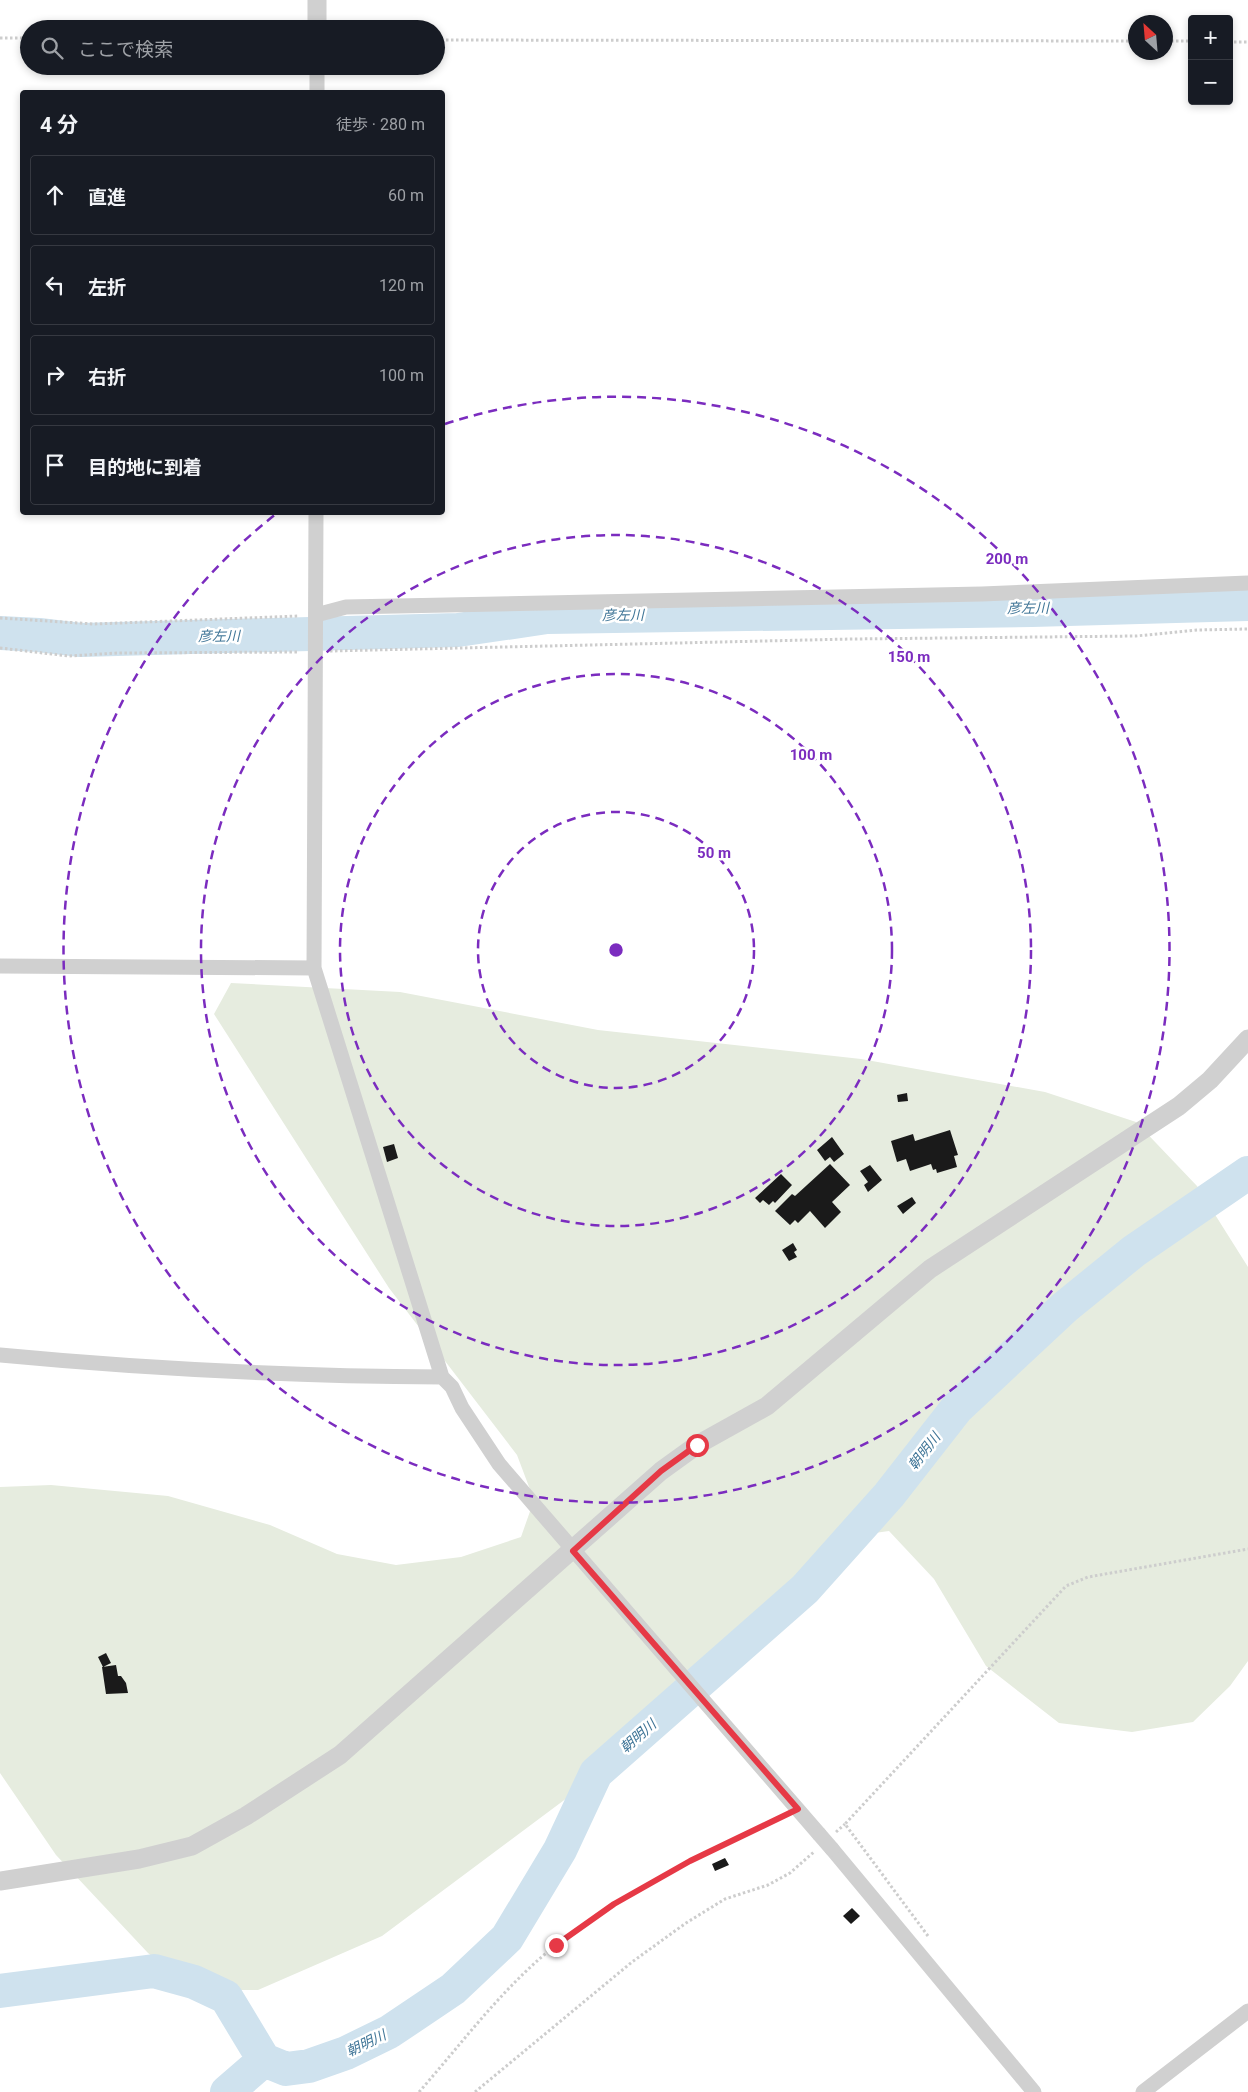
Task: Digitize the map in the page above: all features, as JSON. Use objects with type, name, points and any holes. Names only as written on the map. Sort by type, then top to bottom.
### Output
[{"type":"street","points":[[317,0],[317,20]]},
{"type":"street","points":[[317,75],[317,90]]},
{"type":"street","points":[[316,515],[314,968],[442,1377],[452,1387],[462,1408],[484,1443],[573,1551],[795,1805],[1034,2092]]},
{"type":"street","points":[[316,618],[346,607],[982,594],[1248,584]]},
{"type":"street","points":[[0,966],[314,968]]},
{"type":"street","points":[[0,1881],[139,1859],[192,1846],[246,1816],[340,1755],[573,1551],[661,1471],[697,1445],[767,1406],[930,1269],[1179,1106],[1210,1080],[1248,1039]]},
{"type":"street","points":[[0,1355],[122,1367],[340,1376],[442,1377]]},
{"type":"street","points":[[1143,2092],[1248,2011]]},
{"type":"path","points":[[0,38],[20,38]]},
{"type":"path","points":[[445,40],[1128,41]]},
{"type":"path","points":[[1173,41],[1188,42]]},
{"type":"path","points":[[1233,42],[1248,42]]},
{"type":"path","points":[[0,618],[94,624],[316,618]]},
{"type":"path","points":[[0,648],[69,656],[117,653],[315,649],[851,639],[1136,636],[1196,630],[1248,629]]},
{"type":"path","points":[[475,2092],[632,1962],[686,1923],[725,1899],[768,1885],[790,1873],[845,1824],[1066,1586],[1088,1577],[1248,1549]]},
{"type":"path","points":[[418,2092],[504,1992],[556,1945],[630,1894],[795,1805]]},
{"type":"path","points":[[845,1824],[930,1938]]},
{"type":"shaded area","points":[[231,983],[400,992],[598,1030],[861,1059],[1045,1092],[1136,1122],[1197,1186],[1248,1267],[1248,1661],[1230,1686],[1193,1722],[1132,1732],[1059,1723],[986,1666],[934,1579],[889,1531],[853,1536],[776,1595],[734,1648],[575,1792],[382,1936],[258,1990],[192,1990],[148,1953],[56,1855],[0,1773],[0,1487],[51,1485],[168,1496],[270,1525],[337,1554],[396,1565],[461,1557],[521,1537],[534,1500],[517,1455],[389,1288],[214,1014]]},
{"type":"building","points":[[907,1093],[908,1101],[898,1102],[897,1095]]},
{"type":"building","points":[[950,1130],[958,1155],[954,1156],[957,1167],[937,1173],[936,1169],[933,1170],[931,1164],[910,1171],[906,1159],[897,1162],[891,1141],[913,1134],[915,1141]]},
{"type":"building","points":[[832,1137],[844,1154],[834,1162],[830,1157],[825,1161],[817,1150]]},
{"type":"building","points":[[394,1144],[398,1158],[387,1162],[383,1147]]},
{"type":"building","points":[[830,1164],[850,1185],[832,1202],[841,1212],[825,1228],[810,1211],[798,1223],[795,1220],[790,1225],[775,1211],[792,1194],[795,1196]]},
{"type":"building","points":[[870,1165],[882,1180],[868,1192],[864,1185],[868,1182],[860,1171]]},
{"type":"building","points":[[781,1174],[792,1185],[775,1203],[773,1201],[769,1205],[763,1200],[760,1203],[755,1198]]},
{"type":"building","points":[[912,1197],[916,1203],[903,1214],[897,1206]]},
{"type":"building","points":[[793,1243],[797,1250],[794,1252],[797,1257],[789,1261],[782,1250]]},
{"type":"building","points":[[106,1653],[111,1663],[103,1667],[98,1657]]},
{"type":"building","points":[[116,1665],[118,1676],[121,1676],[126,1683],[128,1693],[106,1694],[102,1667]]},
{"type":"building","points":[[725,1858],[729,1865],[715,1871],[712,1864]]},
{"type":"building","points":[[852,1908],[860,1916],[851,1924],[843,1916]]},
{"type":"waterway","name":"彦左川","points":[[0,633],[81,640],[458,630],[547,617],[1032,610],[1248,604]]},
{"type":"waterway","name":"朝明川","points":[[0,1991],[154,1971],[194,1982],[226,1997],[264,2060],[286,2069],[309,2066],[346,2053],[389,2032],[453,1989],[507,1938],[560,1850],[596,1773],[805,1589],[889,1495],[957,1408],[1065,1307],[1134,1251],[1248,1173]]},
{"type":"waterway","points":[[227,2092],[264,2060]]},
{"type":"route","points":[[556,1945],[614,1904],[690,1861],[798,1809],[573,1551],[661,1471],[697,1445]]}]
